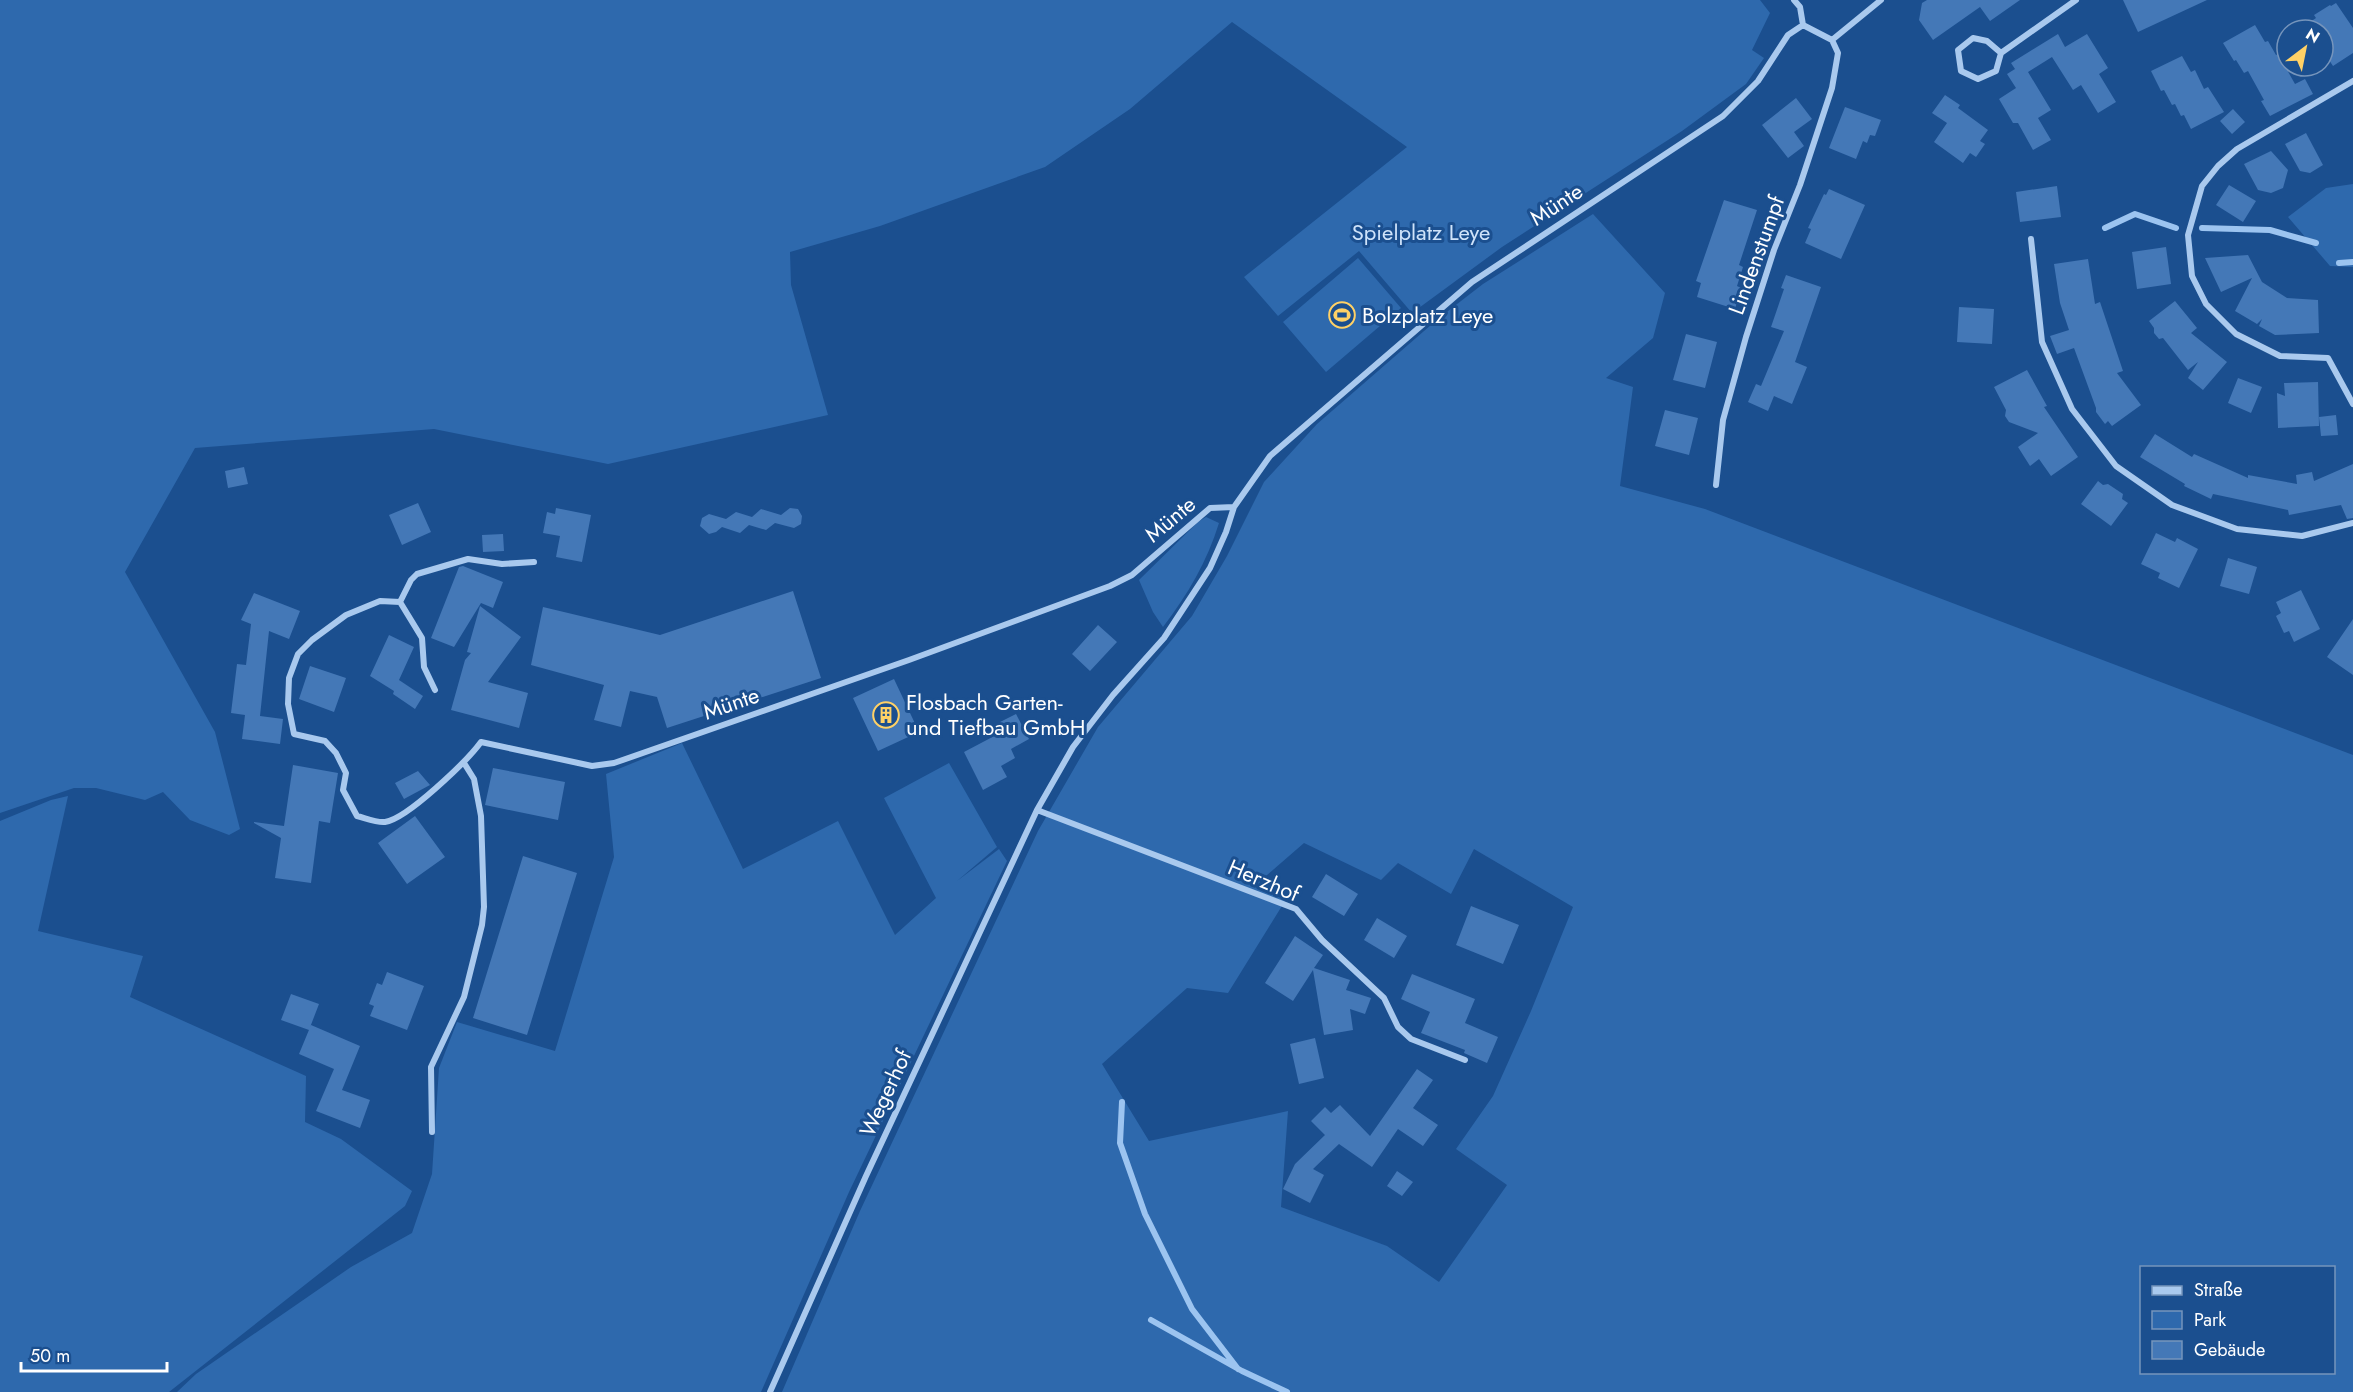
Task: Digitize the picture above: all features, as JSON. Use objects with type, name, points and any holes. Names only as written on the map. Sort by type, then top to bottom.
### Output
[{"type":"street","points":[[1794,0],[1800,7],[1803,26],[1832,40],[1881,0]]},
{"type":"street","points":[[2001,53],[1987,41],[1973,38],[1958,50],[1961,71],[1978,79],[1996,71],[2001,53],[2076,0]]},
{"type":"street","name":"Münte","points":[[400,602],[380,601],[350,613],[312,639],[297,654],[289,678],[288,704],[294,734],[325,741],[336,753],[346,773],[343,790],[357,816],[385,822],[413,807],[464,763],[481,742],[592,766],[614,763],[909,660],[1110,586],[1132,575],[1210,508],[1234,507],[1270,456],[1437,311],[1490,269],[1724,116],[1758,81],[1788,35],[1803,26]]},
{"type":"street","name":"Lindenstumpf","points":[[1716,485],[1723,420],[1746,337],[1774,250],[1800,185],[1832,88],[1838,53],[1832,40]]},
{"type":"street","points":[[2353,81],[2237,149],[2218,166],[2202,186],[2188,234],[2192,276],[2206,304],[2236,334],[2280,357],[2328,358],[2353,404]]},
{"type":"street","points":[[2031,239],[2042,342],[2072,409],[2116,466],[2172,505],[2237,529],[2302,537],[2353,523]]},
{"type":"street","name":"Wegerhof","points":[[770,1392],[866,1176],[1037,810],[1073,747],[1113,695],[1164,638],[1210,568],[1234,507]]},
{"type":"street","points":[[435,690],[424,667],[422,638],[400,602],[411,580],[417,574],[468,559],[502,564],[534,562]]},
{"type":"street","points":[[432,1132],[430,1067],[464,997],[482,925],[484,907],[481,816],[474,779],[464,763]]},
{"type":"street","name":"Herzhof","points":[[1037,810],[1296,909],[1322,940],[1384,999],[1398,1027],[1411,1039],[1465,1060]]},
{"type":"green space","name":"Spielplatz Leye","points":[[0,0],[1760,0],[1770,13],[1752,50],[1764,58],[1746,84],[1682,131],[1502,247],[1412,313],[1359,251],[1278,316],[1244,277],[1407,147],[1232,22],[1130,109],[1045,167],[880,226],[790,252],[791,285],[828,415],[608,464],[434,429],[195,448],[125,572],[215,732],[240,829],[229,835],[190,820],[163,792],[145,800],[96,788],[74,788],[0,813]]},
{"type":"green space","points":[[2353,184],[2353,267],[2330,266],[2288,217],[2326,188]]},
{"type":"green space","points":[[1593,214],[1665,293],[1653,338],[1606,378],[1633,387],[1620,486],[1705,509],[2353,755],[2353,1392],[782,1392],[860,1211],[1038,831],[1098,727],[1192,616],[1227,556],[1264,482],[1317,424],[1439,318],[1483,284]],"holes":[[[1304,843],[1381,880],[1398,863],[1451,894],[1474,849],[1573,907],[1531,1011],[1493,1096],[1456,1149],[1507,1185],[1439,1282],[1387,1246],[1281,1207],[1288,1111],[1149,1141],[1102,1064],[1187,988],[1228,993],[1285,901],[1259,882]]]},
{"type":"green space","name":"Bolzplatz Leye","points":[[1358,258],[1401,308],[1326,372],[1283,322]]},
{"type":"green space","points":[[1206,517],[1219,523],[1209,551],[1181,602],[1163,627],[1153,612],[1139,580],[1198,522]]},
{"type":"green space","points":[[682,743],[743,869],[838,821],[895,935],[936,898],[884,798],[949,763],[997,847],[957,881],[999,849],[1007,861],[849,1192],[761,1392],[177,1392],[196,1374],[351,1267],[412,1233],[432,1174],[439,1068],[457,1022],[555,1051],[614,857],[606,774]]},
{"type":"green space","points":[[68,796],[38,931],[143,956],[130,997],[306,1076],[305,1122],[341,1139],[412,1191],[405,1206],[169,1392],[0,1392],[0,821],[51,800]]},
{"type":"building","points":[[1927,0],[2020,0],[1990,21],[1980,7],[1933,40],[1919,20],[1922,3]]},
{"type":"building","points":[[2123,0],[2207,0],[2138,32]]},
{"type":"building","points":[[2336,3],[2353,28],[2353,53],[2335,65],[2335,18],[2316,18],[2314,15]]},
{"type":"building","points":[[2255,25],[2275,53],[2275,78],[2292,78],[2295,84],[2305,79],[2313,94],[2270,116],[2248,71],[2244,73],[2223,43]]},
{"type":"building","points":[[2058,34],[2065,47],[2087,34],[2108,68],[2099,74],[2116,102],[2098,113],[2081,85],[2073,90],[2052,57],[2028,72],[2051,110],[2038,118],[2051,140],[2033,150],[2018,123],[2013,123],[1999,99],[2016,88],[2007,74],[2015,69],[2011,63]]},
{"type":"building","points":[[2182,56],[2191,72],[2195,70],[2204,89],[2208,87],[2224,112],[2191,129],[2184,115],[2181,116],[2175,104],[2172,105],[2164,90],[2161,91],[2151,71]]},
{"type":"building","points":[[1945,95],[1960,105],[1958,108],[1988,130],[1980,141],[1985,144],[1976,157],[1970,153],[1963,163],[1934,142],[1947,123],[1932,113]]},
{"type":"building","points":[[1796,98],[1812,119],[1794,132],[1804,146],[1788,158],[1762,125]]},
{"type":"building","points":[[1845,107],[1881,120],[1875,136],[1870,135],[1867,143],[1863,141],[1856,159],[1829,148]]},
{"type":"building","points":[[2233,109],[2245,122],[2232,134],[2220,121]]},
{"type":"building","points":[[2306,133],[2323,165],[2310,173],[2300,171],[2285,144]]},
{"type":"building","points":[[2271,151],[2288,170],[2283,188],[2271,193],[2258,190],[2244,164]]},
{"type":"building","points":[[2229,185],[2256,201],[2243,222],[2216,205]]},
{"type":"building","points":[[2057,186],[2061,217],[2020,222],[2016,192]]},
{"type":"building","points":[[1829,189],[1865,205],[1841,259],[1805,243],[1811,229],[1808,228],[1824,194],[1826,195]]},
{"type":"building","points":[[1724,200],[1757,210],[1739,265],[1743,267],[1737,286],[1741,288],[1735,309],[1697,297],[1701,283],[1696,281]]},
{"type":"building","points":[[2166,247],[2171,284],[2137,289],[2132,252]]},
{"type":"building","points":[[2248,255],[2262,282],[2287,298],[2318,300],[2319,333],[2275,335],[2259,326],[2262,319],[2257,324],[2235,311],[2252,278],[2221,292],[2205,258]]},
{"type":"building","points":[[2088,259],[2095,304],[2100,302],[2123,371],[2117,373],[2141,405],[2112,426],[2108,421],[2105,424],[2096,412],[2074,348],[2057,354],[2050,336],[2069,330],[2060,303],[2054,264]]},
{"type":"building","points":[[1786,275],[1821,287],[1795,362],[1807,367],[1792,404],[1774,396],[1768,411],[1748,402],[1756,384],[1761,386],[1784,331],[1771,327],[1784,289],[1781,288]]},
{"type":"building","points":[[2175,301],[2197,328],[2191,333],[2227,362],[2203,390],[2188,378],[2198,362],[2188,370],[2163,338],[2159,339],[2154,333],[2154,328],[2149,321]]},
{"type":"building","points":[[1959,307],[1994,309],[1992,344],[1957,342]]},
{"type":"building","points":[[1686,334],[1717,342],[1705,388],[1673,380]]},
{"type":"building","points":[[2027,370],[2047,406],[2044,407],[2078,457],[2051,476],[2039,459],[2030,466],[2018,447],[2038,433],[2009,422],[2005,416],[2006,410],[1994,387]]},
{"type":"building","points":[[2238,378],[2262,387],[2251,413],[2228,403]]},
{"type":"building","points":[[2318,382],[2319,426],[2278,428],[2277,393],[2285,396],[2284,383]]},
{"type":"building","points":[[1665,410],[1698,418],[1689,455],[1655,446]]},
{"type":"building","points":[[2336,415],[2338,435],[2321,436],[2319,417]]},
{"type":"building","points":[[2155,434],[2192,457],[2194,454],[2248,478],[2248,475],[2297,484],[2296,475],[2312,472],[2314,481],[2353,464],[2353,518],[2347,519],[2341,505],[2289,515],[2288,510],[2213,494],[2211,499],[2184,486],[2185,484],[2140,457]]},
{"type":"building","points":[[244,467],[248,484],[228,488],[225,471]]},
{"type":"building","points":[[2098,481],[2103,485],[2108,484],[2123,494],[2122,499],[2128,503],[2111,526],[2081,504]]},
{"type":"building","points":[[418,503],[431,532],[402,545],[389,515]]},
{"type":"building","points":[[556,508],[591,515],[582,562],[556,557],[560,536],[543,533],[547,512],[555,514]]},
{"type":"building","points":[[790,508],[798,509],[802,516],[801,524],[794,528],[775,523],[766,530],[749,525],[740,533],[722,527],[709,534],[700,526],[702,518],[709,514],[726,519],[736,512],[752,517],[761,509],[781,515]]},
{"type":"building","points":[[2156,533],[2175,542],[2177,538],[2198,549],[2179,588],[2158,578],[2160,573],[2141,564]]},
{"type":"building","points":[[503,534],[504,551],[483,552],[482,535]]},
{"type":"building","points":[[2228,558],[2257,567],[2249,594],[2220,586]]},
{"type":"building","points":[[463,566],[503,582],[493,608],[481,603],[454,647],[431,638],[459,567]]},
{"type":"building","points":[[2301,590],[2320,629],[2294,642],[2289,631],[2284,633],[2276,616],[2281,613],[2276,602]]},
{"type":"building","points":[[793,591],[821,678],[667,728],[657,697],[630,691],[621,727],[594,720],[604,685],[531,665],[543,607],[660,635]]},
{"type":"building","points":[[254,593],[300,611],[289,639],[269,631],[260,716],[283,719],[280,744],[242,739],[245,715],[231,713],[237,664],[246,665],[251,624],[241,620]]},
{"type":"building","points":[[480,606],[521,637],[488,682],[528,693],[519,728],[451,710],[465,660],[471,653],[467,652]]},
{"type":"building","points":[[2353,619],[2353,675],[2327,657]]},
{"type":"building","points":[[1098,625],[1117,642],[1090,671],[1072,654]]},
{"type":"building","points":[[389,635],[414,647],[399,680],[423,696],[415,709],[393,694],[394,691],[370,676]]},
{"type":"building","points":[[310,666],[346,678],[334,712],[299,699]]},
{"type":"building","name":"Flosbach Garten- und Tiefbau GmbH","points":[[894,679],[919,732],[878,751],[853,698]]},
{"type":"building","points":[[1016,714],[1029,739],[1011,749],[1015,758],[1001,766],[1007,777],[983,790],[964,752],[1000,733],[996,724]]},
{"type":"building","points":[[293,765],[338,773],[330,823],[319,821],[311,883],[275,878],[281,838],[254,823],[284,826]]},
{"type":"building","points":[[493,768],[565,782],[558,820],[485,805]]},
{"type":"building","points":[[418,771],[430,785],[404,799],[395,783]]},
{"type":"building","points":[[415,816],[445,857],[407,884],[378,843]]},
{"type":"building","points":[[523,856],[577,873],[527,1035],[473,1018]]},
{"type":"building","points":[[1326,874],[1358,894],[1344,916],[1312,897]]},
{"type":"building","points":[[1471,906],[1519,925],[1503,964],[1456,945]]},
{"type":"building","points":[[1377,918],[1407,936],[1394,958],[1364,940]]},
{"type":"building","points":[[1295,936],[1323,955],[1314,968],[1350,980],[1346,990],[1371,998],[1365,1014],[1350,1009],[1353,1030],[1324,1035],[1313,970],[1293,1001],[1265,983]]},
{"type":"building","points":[[387,972],[424,986],[407,1030],[370,1016],[374,1006],[369,1004],[377,983],[382,985]]},
{"type":"building","points":[[1412,974],[1475,999],[1465,1023],[1498,1037],[1487,1063],[1464,1053],[1465,1050],[1421,1033],[1430,1012],[1401,999]]},
{"type":"building","points":[[291,994],[319,1004],[309,1030],[281,1020]]},
{"type":"building","points":[[311,1025],[360,1046],[342,1090],[370,1100],[360,1128],[316,1111],[334,1069],[299,1054]]},
{"type":"building","points":[[1315,1038],[1324,1078],[1299,1084],[1290,1044]]},
{"type":"building","points":[[1417,1069],[1433,1080],[1413,1108],[1438,1125],[1423,1146],[1398,1129],[1372,1167],[1339,1144],[1313,1169],[1324,1175],[1310,1203],[1283,1189],[1295,1164],[1325,1135],[1311,1121],[1325,1107],[1331,1113],[1340,1105],[1370,1136]]},
{"type":"building","points":[[1397,1171],[1413,1182],[1402,1196],[1387,1186]]},
{"type":"waterway","points":[[2105,228],[2135,214],[2176,228]]},
{"type":"waterway","points":[[2202,228],[2270,230],[2316,243]]},
{"type":"waterway","points":[[2339,263],[2353,262]]},
{"type":"waterway","points":[[1122,1102],[1120,1143],[1145,1214],[1192,1309],[1238,1369]]},
{"type":"waterway","points":[[1151,1320],[1242,1371],[1287,1392]]},
{"type":"place","name":"Bolzplatz Leye","points":[[1342,315]]},
{"type":"place","name":"Flosbach Garten- und Tiefbau GmbH","points":[[886,715]]}]
